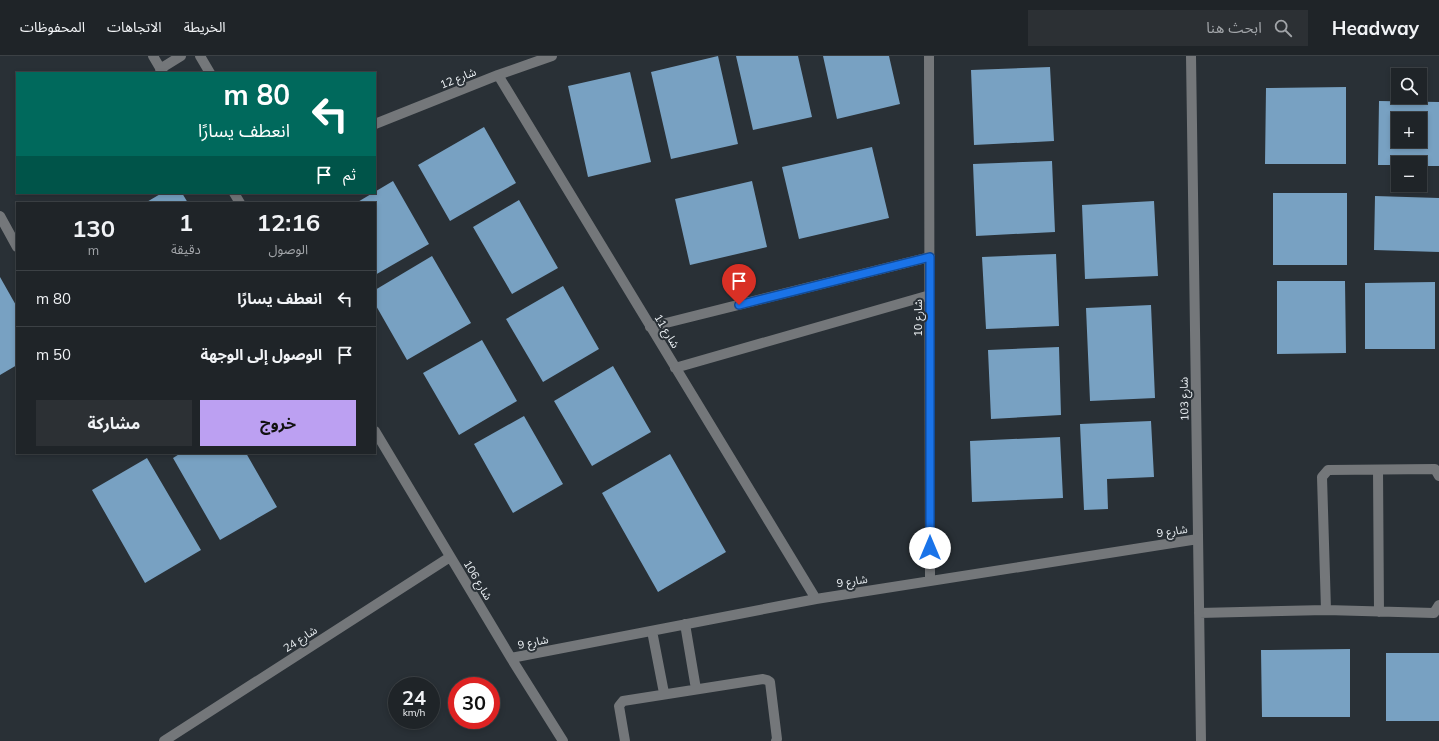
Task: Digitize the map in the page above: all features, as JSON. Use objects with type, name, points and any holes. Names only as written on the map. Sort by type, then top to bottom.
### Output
[{"type":"street","points":[[153,56],[162,71],[181,56]]},
{"type":"street","points":[[200,56],[209,72]]},
{"type":"street","name":"شارع 12","points":[[376,124],[498,75],[552,56]]},
{"type":"street","name":"شارع 10","points":[[929,56],[930,580]]},
{"type":"street","name":"شارع 103","points":[[1191,56],[1201,741]]},
{"type":"street","name":"شارع 11","points":[[498,75],[816,598]]},
{"type":"street","points":[[0,216],[16,245]]},
{"type":"street","points":[[650,327],[930,257]]},
{"type":"street","points":[[675,368],[930,295]]},
{"type":"street","name":"شارع 106","points":[[376,433],[511,658],[563,741]]},
{"type":"street","points":[[1326,610],[1322,477],[1328,470],[1435,469],[1439,476]]},
{"type":"street","points":[[1378,470],[1379,612]]},
{"type":"street","name":"شارع 9","points":[[511,658],[816,598],[1198,539]]},
{"type":"street","name":"شارع 24","points":[[164,741],[450,557]]},
{"type":"street","points":[[1199,613],[1326,610],[1434,613],[1439,605]]},
{"type":"street","points":[[685,624],[696,690]]},
{"type":"street","points":[[652,630],[664,694]]},
{"type":"street","points":[[624,741],[619,706],[623,701],[763,679],[770,682],[776,741]]},
{"type":"building","points":[[718,56],[738,144],[671,159],[651,72]]},
{"type":"building","points":[[736,56],[798,56],[812,117],[753,130]]},
{"type":"building","points":[[823,56],[889,56],[900,104],[837,119]]},
{"type":"building","points":[[1050,67],[1054,141],[974,145],[971,70]]},
{"type":"building","points":[[630,72],[651,162],[588,177],[568,86]]},
{"type":"building","points":[[1346,87],[1346,164],[1265,164],[1266,88]]},
{"type":"building","points":[[1379,101],[1391,101],[1391,104],[1427,104],[1427,102],[1439,102],[1439,166],[1427,166],[1427,156],[1391,156],[1391,165],[1378,165]]},
{"type":"building","points":[[484,127],[516,183],[450,221],[418,165]]},
{"type":"building","points":[[872,147],[889,218],[799,239],[782,167]]},
{"type":"building","points":[[1052,161],[1055,232],[976,236],[973,164]]},
{"type":"building","points":[[393,181],[429,244],[376,274],[376,202],[358,202],[371,194],[376,194],[376,191]]},
{"type":"building","points":[[752,181],[767,247],[690,265],[675,199]]},
{"type":"building","points":[[1273,193],[1347,193],[1347,265],[1273,265]]},
{"type":"building","points":[[160,194],[183,194],[187,202],[147,202]]},
{"type":"building","points":[[1375,196],[1439,198],[1439,252],[1374,250]]},
{"type":"building","points":[[519,200],[558,268],[512,294],[473,227]]},
{"type":"building","points":[[1154,201],[1158,276],[1085,279],[1082,205]]},
{"type":"building","points":[[1056,254],[1059,326],[986,329],[982,257]]},
{"type":"building","points":[[432,256],[471,323],[407,360],[376,306],[376,289]]},
{"type":"building","points":[[0,277],[16,305],[16,366],[0,375]]},
{"type":"building","points":[[1277,281],[1345,281],[1346,353],[1277,354]]},
{"type":"building","points":[[1435,282],[1435,349],[1365,349],[1365,283]]},
{"type":"building","points":[[563,286],[599,349],[543,382],[506,319]]},
{"type":"building","points":[[1151,305],[1155,398],[1090,401],[1086,308]]},
{"type":"building","points":[[482,340],[517,401],[459,435],[423,373]]},
{"type":"building","points":[[1059,347],[1061,415],[991,419],[988,350]]},
{"type":"building","points":[[613,366],[651,432],[592,466],[554,401]]},
{"type":"building","points":[[524,416],[563,484],[513,513],[474,444]]},
{"type":"building","points":[[1151,421],[1154,477],[1107,479],[1108,509],[1084,510],[1080,424]]},
{"type":"building","points":[[1060,437],[1063,498],[972,502],[970,441]]},
{"type":"building","points":[[179,454],[247,454],[277,507],[220,540],[173,458]]},
{"type":"building","points":[[670,454],[726,552],[658,592],[602,493]]},
{"type":"building","points":[[147,458],[201,550],[145,583],[92,490]]},
{"type":"building","points":[[1350,649],[1350,717],[1262,717],[1261,650]]},
{"type":"building","points":[[1386,653],[1439,653],[1439,721],[1386,721]]},
{"type":"route","points":[[739,305],[930,257],[930,548]]}]
